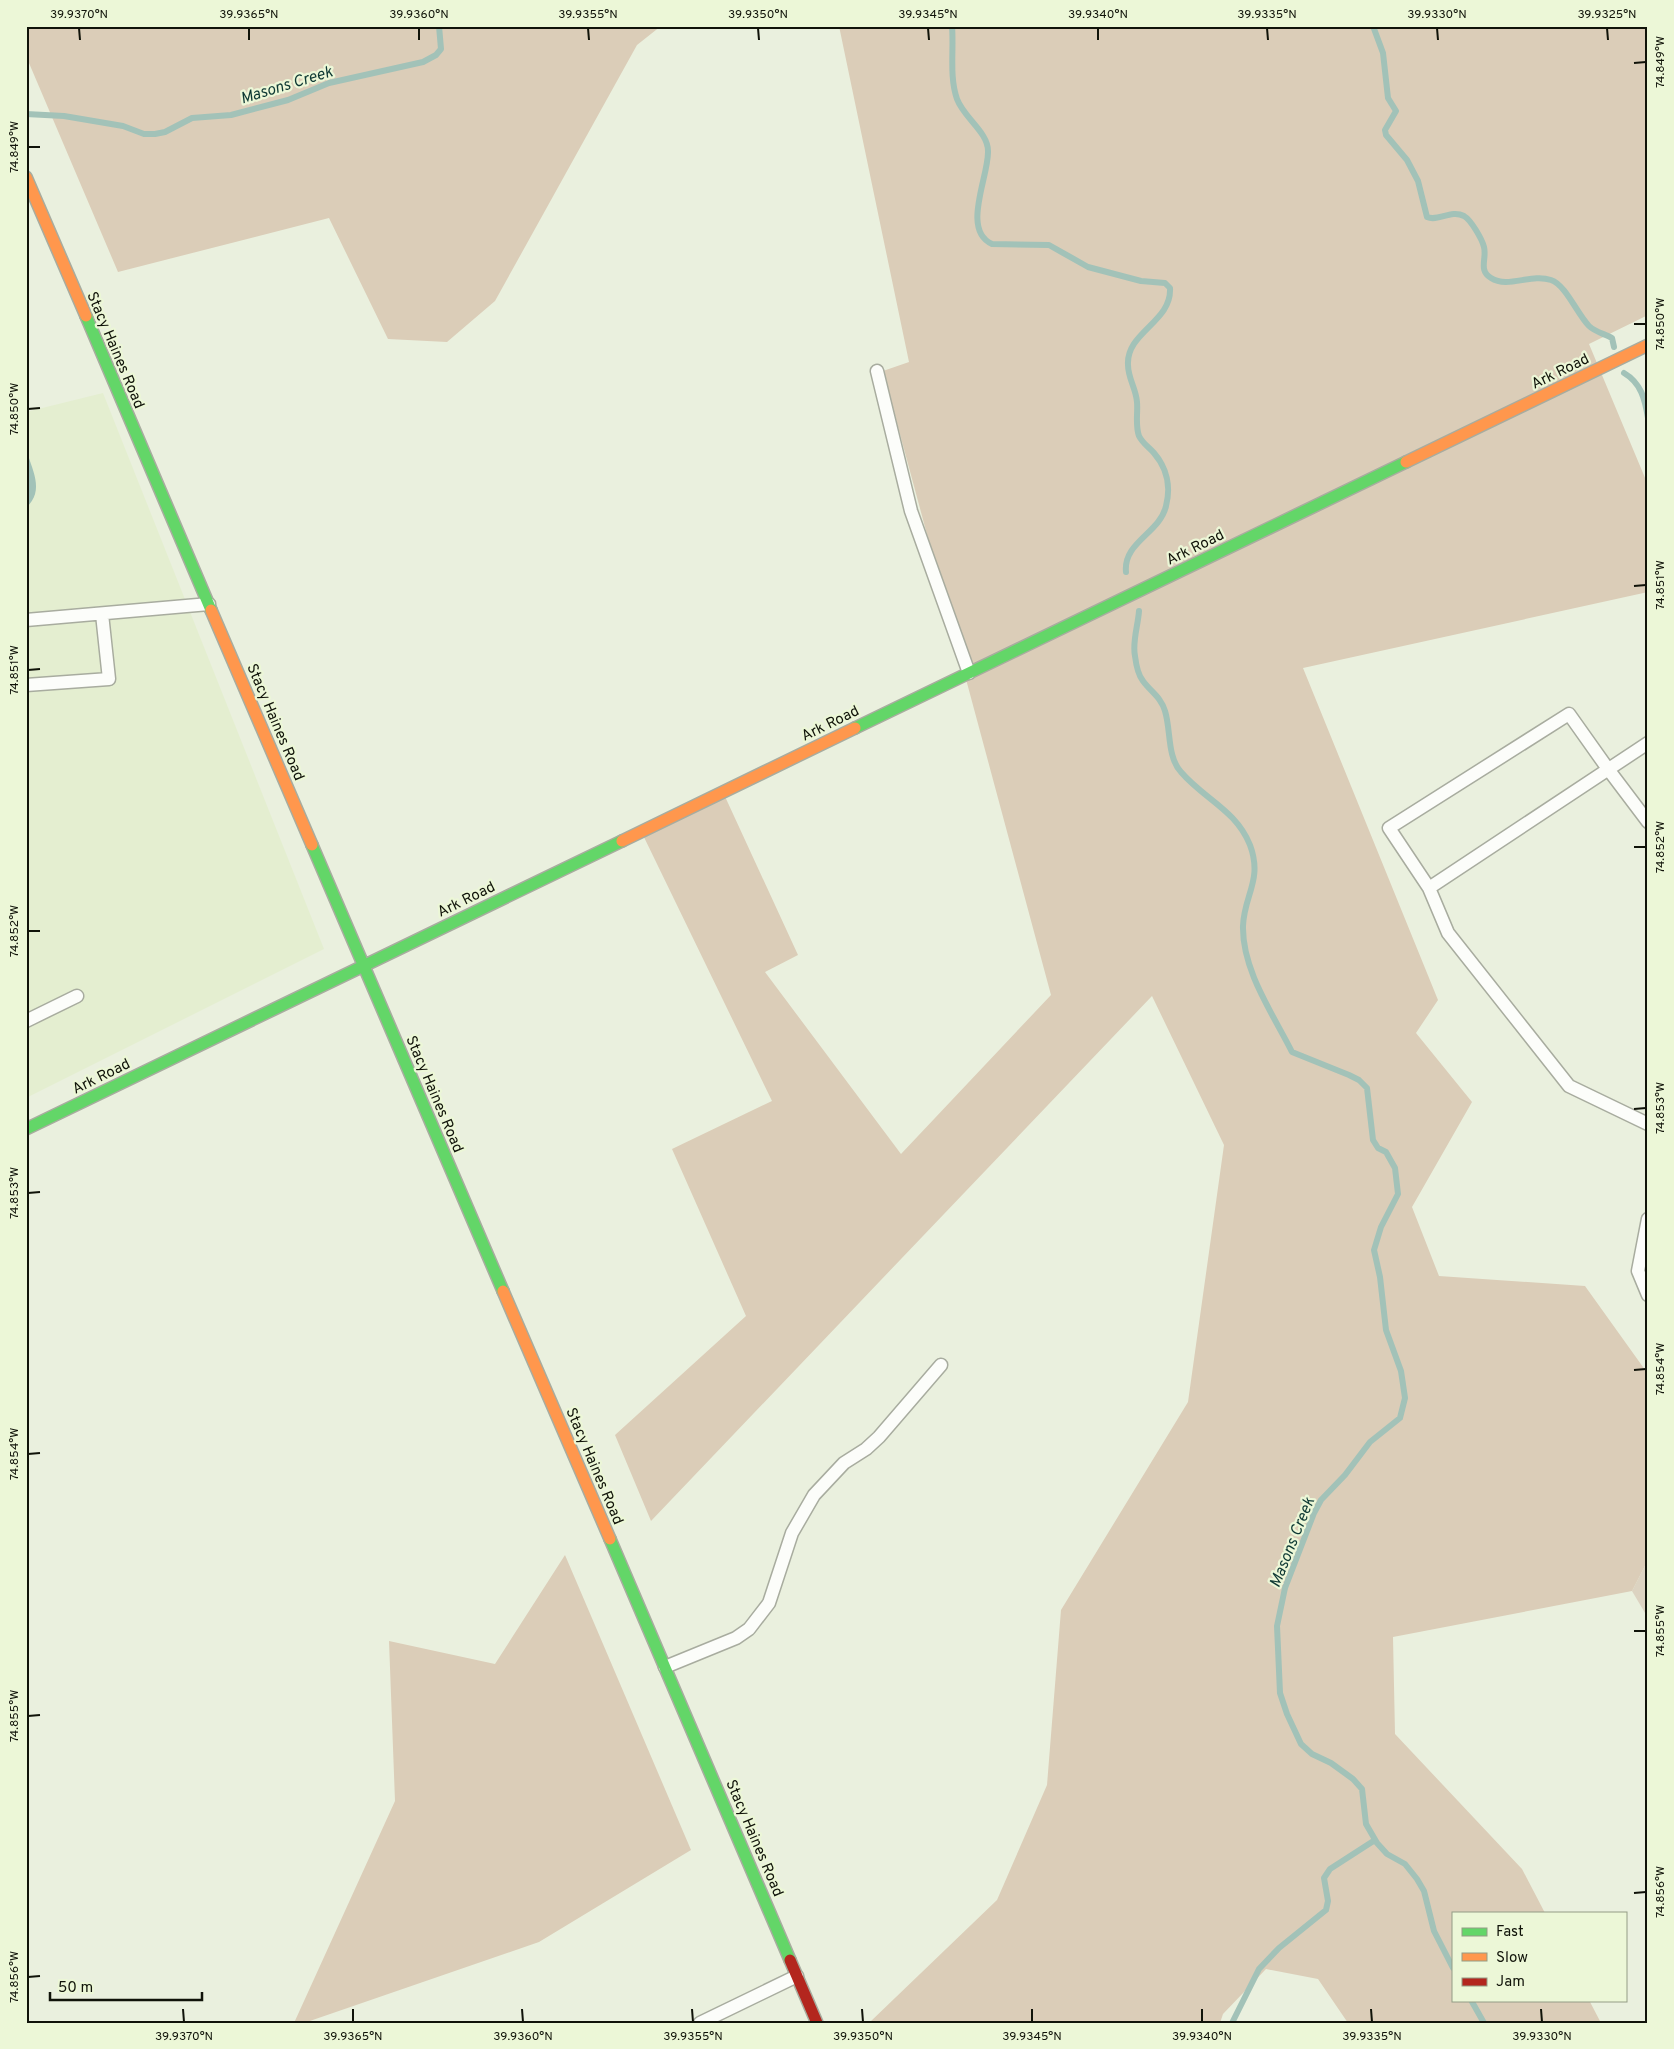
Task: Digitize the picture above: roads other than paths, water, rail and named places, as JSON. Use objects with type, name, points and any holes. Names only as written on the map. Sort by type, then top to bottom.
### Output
[{"type":"street","name":"Stacy Haines Road","points":[[26,177],[818,2023]]},
{"type":"street","name":"Ark Road","points":[[26,1129],[1648,344]]},
{"type":"lane","points":[[877,371],[910,511],[969,673]]},
{"type":"lane","points":[[26,620],[209,604]]},
{"type":"lane","points":[[26,685],[110,679],[102,614]]},
{"type":"lane","points":[[1648,822],[1569,714],[1389,828],[1429,888],[1448,933],[1569,1086],[1648,1124]]},
{"type":"lane","points":[[1429,888],[1648,743]]},
{"type":"lane","points":[[26,1022],[77,996]]},
{"type":"lane","points":[[1648,1218],[1638,1271],[1648,1295]]},
{"type":"lane","points":[[666,1667],[736,1638],[749,1629],[769,1604],[792,1533],[814,1495],[844,1463],[866,1449],[879,1437],[941,1365]]},
{"type":"lane","points":[[700,2023],[798,1976]]},
{"type":"water","points":[[26,448],[36,487],[32,501],[26,508]]},
{"type":"waterway","name":"Masons Creek","points":[[26,114],[64,116],[123,126],[144,134],[165,132],[192,118],[231,115],[288,100],[329,83],[423,62],[436,55],[441,49],[439,26]]},
{"type":"waterway","name":"Masons Creek","points":[[952,26],[952,72],[957,99],[987,144],[987,162],[977,215],[978,227],[983,237],[992,244],[1049,245],[1088,267],[1141,281],[1165,283],[1170,288],[1169,300],[1164,310],[1141,335],[1129,354],[1128,370],[1136,397],[1139,436],[1162,465],[1167,478],[1168,492],[1166,506],[1162,515],[1130,553],[1126,572]]},
{"type":"waterway","points":[[1373,26],[1383,53],[1388,98],[1396,111],[1385,130],[1386,135],[1407,160],[1418,181],[1427,217],[1436,218],[1459,214],[1467,218],[1483,244],[1485,251],[1484,268],[1487,275],[1498,281],[1505,282],[1536,278],[1551,280],[1562,288],[1591,328],[1612,338],[1614,347]]},
{"type":"waterway","points":[[1624,373],[1630,377],[1641,392],[1648,418]]},
{"type":"waterway","name":"Masons Creek","points":[[1139,611],[1134,645],[1137,666],[1141,679],[1163,706],[1167,718],[1173,759],[1181,772],[1237,823],[1250,845],[1255,868],[1244,915],[1244,942],[1253,975],[1260,991],[1292,1052],[1349,1075],[1359,1080],[1367,1088],[1373,1140],[1378,1148],[1386,1152],[1395,1168],[1398,1194],[1381,1227],[1374,1250],[1380,1277],[1386,1330],[1401,1371],[1405,1398],[1400,1418],[1370,1442],[1345,1475],[1321,1500],[1314,1513],[1285,1588],[1277,1626],[1280,1693],[1287,1714],[1301,1744],[1312,1754],[1331,1763],[1353,1779],[1362,1789],[1366,1824],[1377,1843],[1387,1854],[1405,1864],[1417,1879],[1424,1891],[1434,1931],[1452,1966]]},
{"type":"waterway","points":[[1232,2023],[1259,1969],[1279,1948],[1326,1910],[1328,1901],[1324,1878],[1330,1869],[1375,1840]]},
{"type":"waterway","name":"Masons Creek","points":[[1472,2002],[1484,2023]]}]
